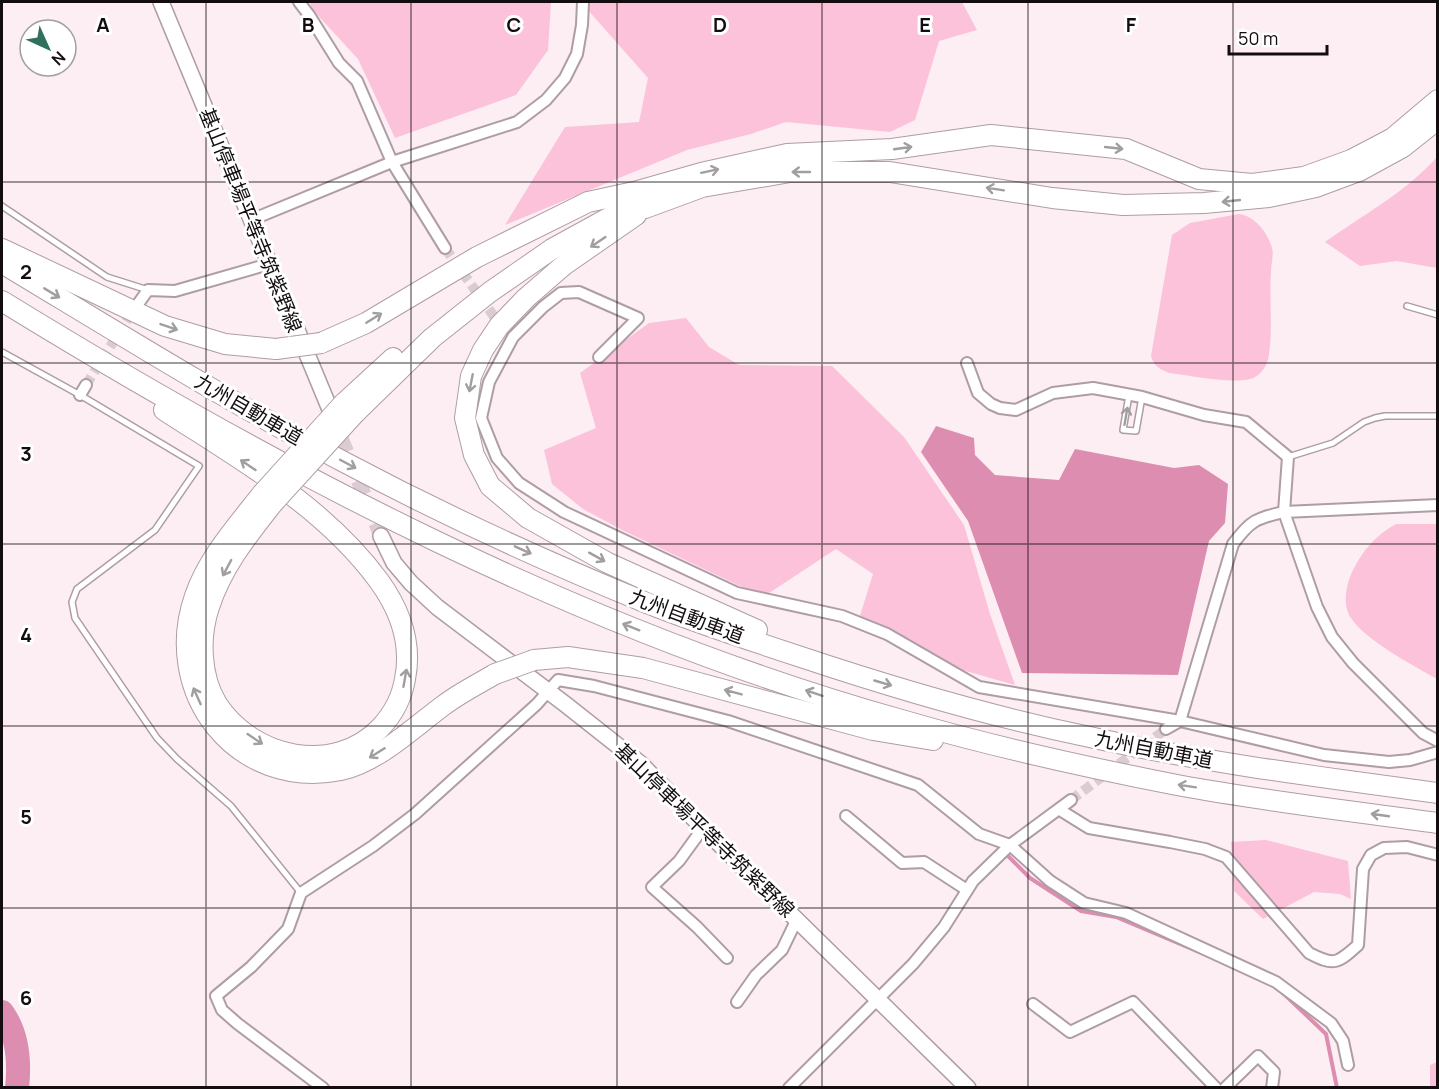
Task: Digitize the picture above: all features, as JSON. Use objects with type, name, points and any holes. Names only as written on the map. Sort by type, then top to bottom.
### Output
[{"type":"highway","points":[[1077,764],[873,730],[643,668],[568,657],[534,660],[495,674],[446,704],[400,739],[343,770],[317,773],[282,769],[251,758],[233,745],[206,713],[195,694],[188,668],[186,644],[189,620],[204,574],[219,549],[350,408],[490,292],[552,249],[640,200],[701,173],[787,154],[892,149],[991,135],[1126,149],[1198,179],[1252,184],[1304,177],[1351,160],[1393,138],[1437,100]]},
{"type":"highway","points":[[2,249],[165,326],[225,344],[276,348],[321,342],[366,323],[477,257],[588,202],[640,200],[790,171],[890,172],[1052,198],[1123,205],[1204,203],[1269,197],[1316,187],[1359,171],[1403,147],[1437,119]]},
{"type":"highway","points":[[640,200],[526,298],[499,326],[483,350],[471,376],[465,418],[474,455],[490,486],[528,518],[608,562],[852,674]]},
{"type":"highway","name":"九州自動車道","points":[[2,263],[166,362],[341,461],[470,526],[650,604],[852,674],[978,711],[1084,736],[1187,756],[1300,775],[1437,793]]},
{"type":"highway","name":"九州自動車道","points":[[2,301],[59,336],[326,486],[479,562],[564,599],[737,667],[833,700],[956,735],[1077,764],[1179,785],[1437,823]]},
{"type":"highway","points":[[59,336],[143,397],[304,503],[332,526],[380,583],[396,609],[405,639],[407,659],[404,686],[388,720],[373,735],[355,747],[330,755],[309,758],[270,749],[232,723],[216,702],[208,682],[203,659],[203,632],[209,607],[237,548],[267,498]]},
{"type":"main road","name":"基山停車場平等寺筑紫野線","points":[[161,2],[341,438]]},
{"type":"main road","name":"基山停車場平等寺筑紫野線","points":[[381,536],[394,563],[436,607],[641,764],[703,828],[968,1087]]},
{"type":"street","points":[[299,2],[339,63],[357,81],[392,162],[445,249]]},
{"type":"street","points":[[251,220],[392,162],[517,122],[546,100],[564,78],[577,54],[583,2]]},
{"type":"street","points":[[138,304],[148,290],[175,291],[269,264]]},
{"type":"street","points":[[599,357],[638,318],[579,292],[561,293],[509,334],[489,382],[481,418],[497,458],[519,483],[564,512],[737,592],[842,616],[887,634],[979,687],[1180,721],[1335,756],[1389,762],[1418,758],[1437,752]]},
{"type":"street","points":[[968,363],[978,393],[1000,408],[1016,410],[1053,393],[1093,388],[1142,397],[1204,415],[1246,422],[1288,457],[1284,512],[1317,607],[1332,637],[1353,663],[1423,733],[1437,741]]},
{"type":"street","points":[[80,395],[86,385]]},
{"type":"street","points":[[1166,729],[1180,721],[1233,544],[1245,528],[1261,517],[1284,512],[1437,505]]},
{"type":"street","points":[[323,1088],[238,1024],[222,1010],[216,996],[251,967],[288,929],[301,893],[373,846],[415,814],[537,704],[558,680],[594,686],[728,721],[918,785],[979,834],[1010,845],[1050,881],[1084,903],[1126,913],[1276,982],[1331,1023],[1343,1041],[1348,1065]]},
{"type":"street","points":[[789,1088],[913,964],[944,927],[973,881],[1010,845],[1071,800]]},
{"type":"street","points":[[1059,810],[1089,828],[1204,849],[1226,857],[1309,953],[1327,962],[1343,958],[1358,945],[1363,869],[1371,855],[1384,848],[1407,847],[1437,855]]},
{"type":"street","points":[[846,816],[902,863],[924,862],[967,890]]},
{"type":"street","points":[[703,828],[679,861],[652,887],[697,927],[727,958]]},
{"type":"street","points":[[737,1002],[756,975],[782,950],[797,919]]},
{"type":"street","points":[[1033,1004],[1070,1032],[1132,1002],[1216,1088]]},
{"type":"street","points":[[1225,1088],[1258,1056],[1274,1072],[1272,1088]]},
{"type":"lane","points":[[2,206],[107,277],[148,290]]},
{"type":"lane","points":[[1407,306],[1437,315]]},
{"type":"lane","points":[[2,352],[200,466],[154,530],[77,589],[72,602],[75,618],[157,738],[177,759],[231,806],[301,893]]},
{"type":"lane","points":[[1130,395],[1123,430],[1136,431],[1142,397]]},
{"type":"lane","points":[[1288,457],[1334,443],[1364,422],[1375,418],[1437,416]]},
{"type":"shaded area","points":[[310,2],[551,2],[548,50],[516,95],[395,138],[358,59],[312,9]]},
{"type":"shaded area","points":[[587,2],[962,2],[977,30],[939,41],[915,120],[890,132],[786,122],[751,134],[687,150],[505,225],[565,127],[639,122],[648,78],[587,9]]},
{"type":"shaded area","points":[[1437,157],[1437,268],[1397,261],[1360,266],[1325,242],[1398,192]]},
{"type":"shaded area","points":[[1239,214],[1245,215],[1260,226],[1273,251],[1270,344],[1266,364],[1255,377],[1238,380],[1201,378],[1162,370],[1155,365],[1151,356],[1172,235],[1190,223]]},
{"type":"shaded area","points":[[686,318],[709,347],[739,365],[832,366],[904,437],[964,525],[990,614],[1015,685],[948,666],[859,619],[873,574],[836,549],[763,597],[622,530],[583,509],[552,484],[544,450],[596,428],[580,373],[649,323]]},
{"type":"shaded area","points":[[936,426],[974,438],[975,455],[995,475],[1059,480],[1075,449],[1174,468],[1199,465],[1228,484],[1225,523],[1209,541],[1178,675],[1022,673],[968,521],[921,452]]},
{"type":"shaded area","points":[[1396,524],[1437,524],[1437,679],[1367,635],[1348,613],[1347,588],[1357,562],[1376,538]]},
{"type":"shaded area","points":[[1266,840],[1348,861],[1351,899],[1340,894],[1314,892],[1263,919],[1234,891],[1231,842]]},
{"type":"shaded area","points":[[1437,1062],[1437,1087],[1430,1087],[1430,1065]]},
{"type":"waterway","points":[[1007,855],[1030,878],[1081,911],[1116,917],[1204,954]]},
{"type":"waterway","points":[[1283,993],[1326,1034],[1337,1088]]},
{"type":"waterway","points":[[2,1012],[12,1029],[17,1048],[17,1088]]},
{"type":"tunnel","points":[[445,248],[503,329]]},
{"type":"tunnel","points":[[86,385],[134,309]]},
{"type":"tunnel","points":[[341,438],[381,536]]},
{"type":"tunnel","points":[[1071,800],[1166,729]]}]
